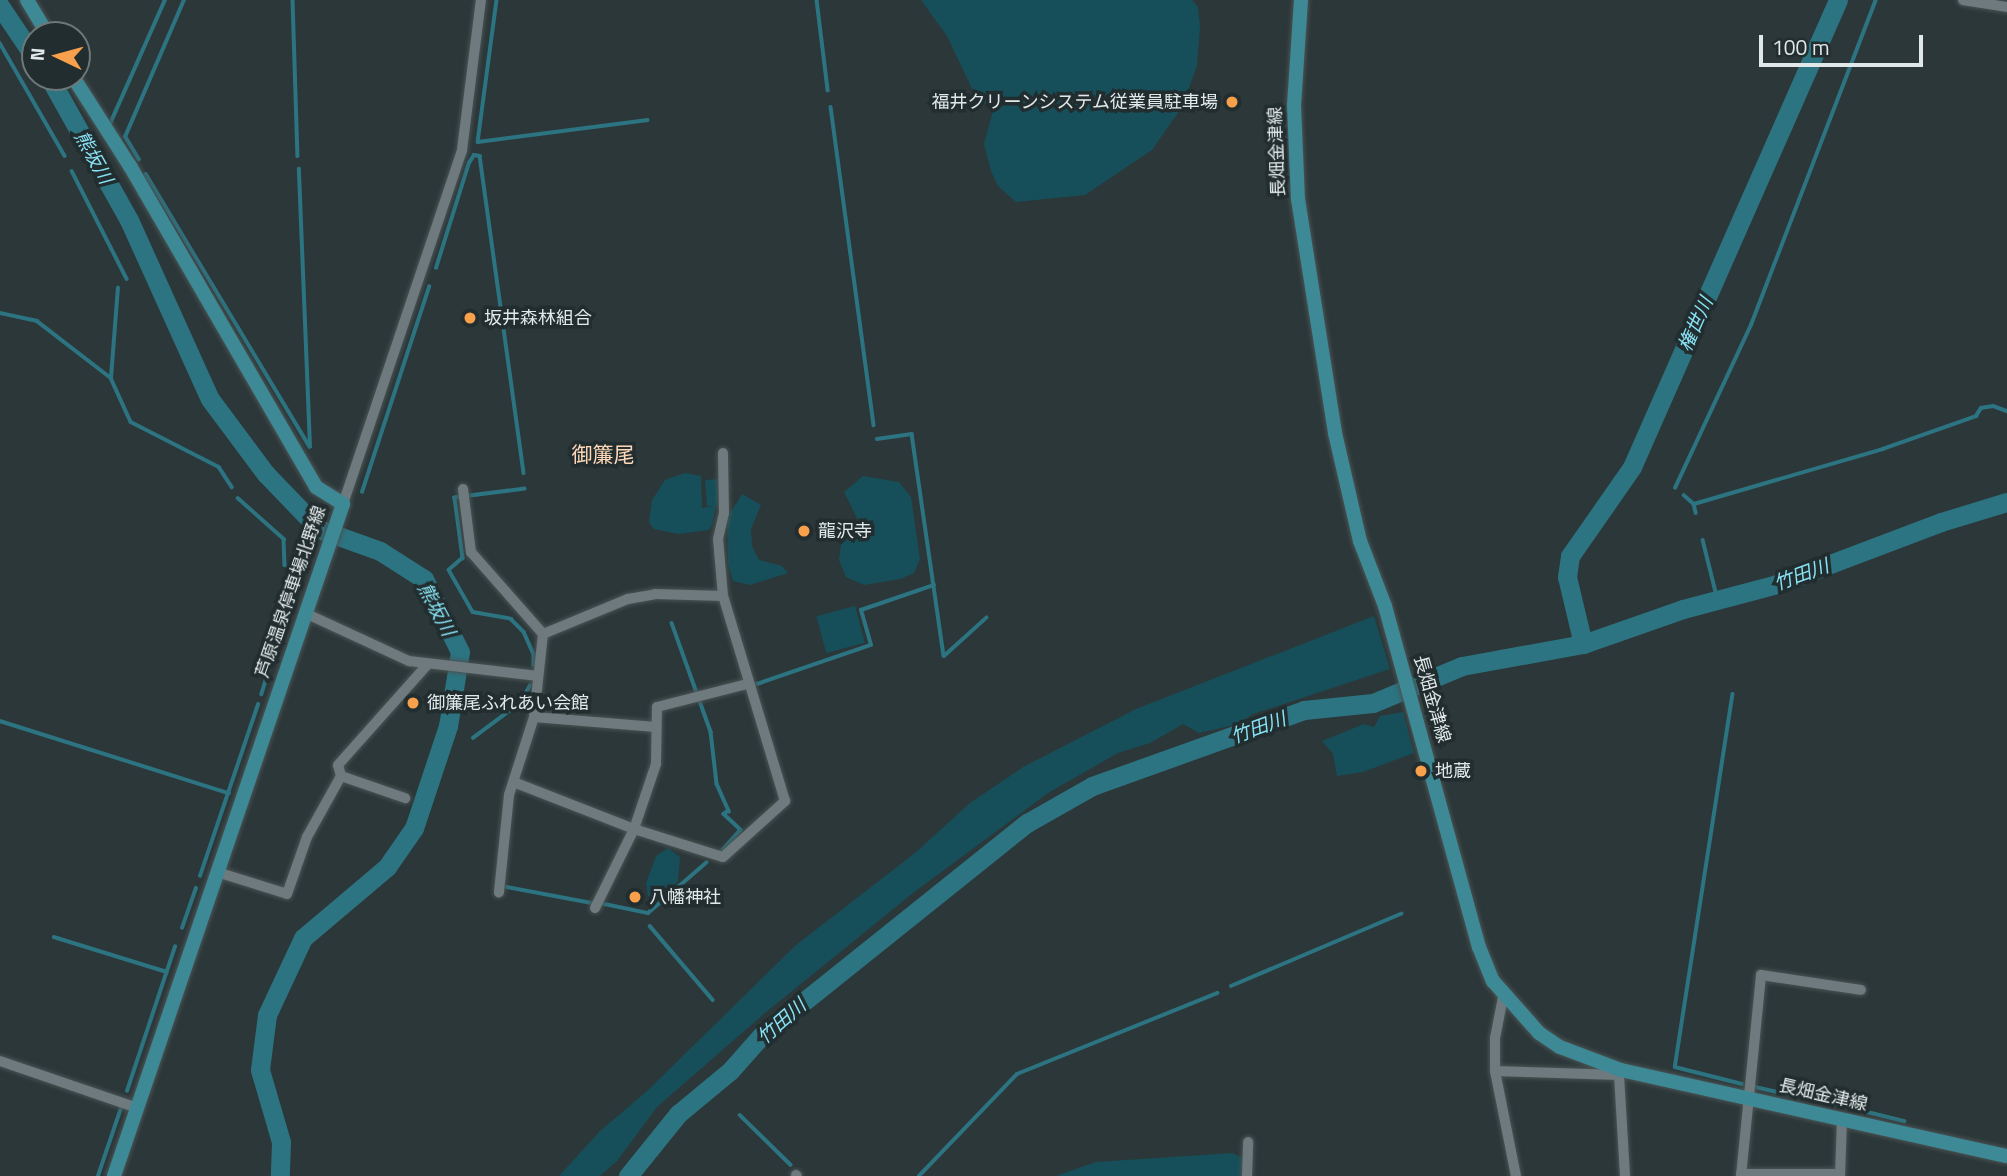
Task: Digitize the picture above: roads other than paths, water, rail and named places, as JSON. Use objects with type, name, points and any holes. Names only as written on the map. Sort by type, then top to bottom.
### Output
[{"type":"main road","points":[[27,0],[40,21]]},
{"type":"main road","name":"長畑金津線","points":[[1301,0],[1294,105],[1298,199],[1335,433],[1360,541],[1385,606],[1479,947],[1503,997],[1560,1047],[1620,1073],[1747,1097],[2007,1156]]},
{"type":"main road","name":"芦原温泉停車場北野線","points":[[82,91],[130,166],[316,487],[343,504],[114,1176]]},
{"type":"street","points":[[343,504],[462,150],[481,0]]},
{"type":"street","points":[[1963,0],[2007,7]]},
{"type":"street","points":[[516,783],[634,829],[723,857],[785,801],[747,684],[723,596],[718,539],[723,513],[723,453]]},
{"type":"street","points":[[463,489],[471,552],[543,634],[534,717],[507,810],[499,892]]},
{"type":"street","points":[[543,634],[628,599],[655,594],[723,596]]},
{"type":"street","points":[[305,613],[427,665],[538,676]]},
{"type":"street","points":[[217,872],[287,894],[307,837],[341,776],[338,765],[427,665]]},
{"type":"street","points":[[595,908],[634,829],[656,764],[657,707],[747,684]]},
{"type":"street","points":[[534,717],[656,727]]},
{"type":"street","points":[[341,776],[405,798]]},
{"type":"street","points":[[1842,1119],[1840,1175],[1741,1175],[1761,975],[1861,990]]},
{"type":"street","points":[[1503,997],[1495,1038],[1495,1071],[1516,1176]]},
{"type":"street","points":[[0,1061],[136,1108]]},
{"type":"street","points":[[1495,1071],[1620,1073],[1625,1176]]},
{"type":"street","points":[[1247,1176],[1248,1142]]},
{"type":"waterway","points":[[110,124],[165,0]]},
{"type":"waterway","points":[[139,160],[125,137],[184,0]]},
{"type":"waterway","points":[[293,0],[298,156]]},
{"type":"waterway","points":[[497,0],[478,142],[648,120]]},
{"type":"waterway","points":[[817,0],[828,90]]},
{"type":"waterway","name":"権世川","points":[[1583,644],[1567,577],[1570,556],[1632,467],[1838,0]]},
{"type":"waterway","points":[[1675,488],[1751,325],[1876,0]]},
{"type":"waterway","name":"熊坂川","points":[[0,6],[21,37]]},
{"type":"waterway","points":[[0,43],[65,156]]},
{"type":"waterway","name":"熊坂川","points":[[57,91],[129,220],[210,399],[266,474],[319,529],[380,551],[424,579],[460,652],[448,726],[414,828],[387,867],[303,938],[267,1015],[260,1070],[281,1142],[280,1176]]},
{"type":"waterway","points":[[831,107],[874,425]]},
{"type":"waterway","points":[[436,268],[469,163],[474,155],[480,156],[524,473]]},
{"type":"waterway","points":[[146,174],[310,447],[299,169]]},
{"type":"waterway","points":[[72,171],[127,279]]},
{"type":"waterway","points":[[362,492],[429,287]]},
{"type":"waterway","points":[[0,313],[37,321],[111,378],[118,288]]},
{"type":"waterway","points":[[111,378],[131,422],[219,467],[232,487]]},
{"type":"waterway","points":[[1684,495],[1694,504],[1883,449],[1976,416],[1981,408],[1993,406],[2007,411]]},
{"type":"waterway","points":[[877,439],[912,434],[944,656],[986,618]]},
{"type":"waterway","points":[[525,489],[455,498],[463,558],[449,570],[473,612],[511,619],[524,632],[534,654],[534,665]]},
{"type":"waterway","points":[[238,498],[284,539],[285,565],[300,571],[262,694]]},
{"type":"waterway","name":"竹田川","points":[[628,1176],[678,1114],[730,1071],[762,1035],[1027,823],[1092,786],[1304,710],[1373,703],[1462,666],[1583,644],[1683,609],[1777,584],[1941,522],[2007,502]]},
{"type":"waterway","points":[[1694,504],[1696,513]]},
{"type":"waterway","points":[[1703,540],[1718,600]]},
{"type":"waterway","points":[[757,684],[871,645],[861,610],[934,585]]},
{"type":"waterway","points":[[672,623],[711,732],[717,784],[729,811],[724,814],[741,830],[721,852]]},
{"type":"waterway","points":[[473,738],[520,703],[530,686]]},
{"type":"waterway","points":[[1733,694],[1675,1067],[1742,1084]]},
{"type":"waterway","points":[[200,876],[258,705]]},
{"type":"waterway","points":[[0,721],[229,793]]},
{"type":"waterway","points":[[600,903],[648,913],[706,863]]},
{"type":"waterway","points":[[507,887],[592,903]]},
{"type":"waterway","points":[[182,928],[196,888]]},
{"type":"waterway","points":[[1231,986],[1401,914]]},
{"type":"waterway","points":[[650,926],[713,1000]]},
{"type":"waterway","points":[[54,937],[167,972]]},
{"type":"waterway","points":[[127,1091],[175,947]]},
{"type":"waterway","points":[[919,1176],[1017,1074],[1217,993]]},
{"type":"waterway","points":[[1755,1087],[1840,1106]]},
{"type":"waterway","points":[[98,1176],[121,1108]]},
{"type":"waterway","points":[[1851,1108],[1904,1121]]},
{"type":"waterway","points":[[740,1115],[791,1165]]},
{"type":"place","name":"福井クリーンシステム従業員駐車場","points":[[1232,102]]},
{"type":"place","name":"坂井森林組合","points":[[470,318]]},
{"type":"place","name":"龍沢寺","points":[[804,531]]},
{"type":"place","name":"御簾尾ふれあい会館","points":[[413,703]]},
{"type":"place","name":"地蔵","points":[[1421,771]]},
{"type":"place","name":"八幡神社","points":[[635,897]]},
{"type":"district","name":"御簾尾","points":[[603,454]]}]
